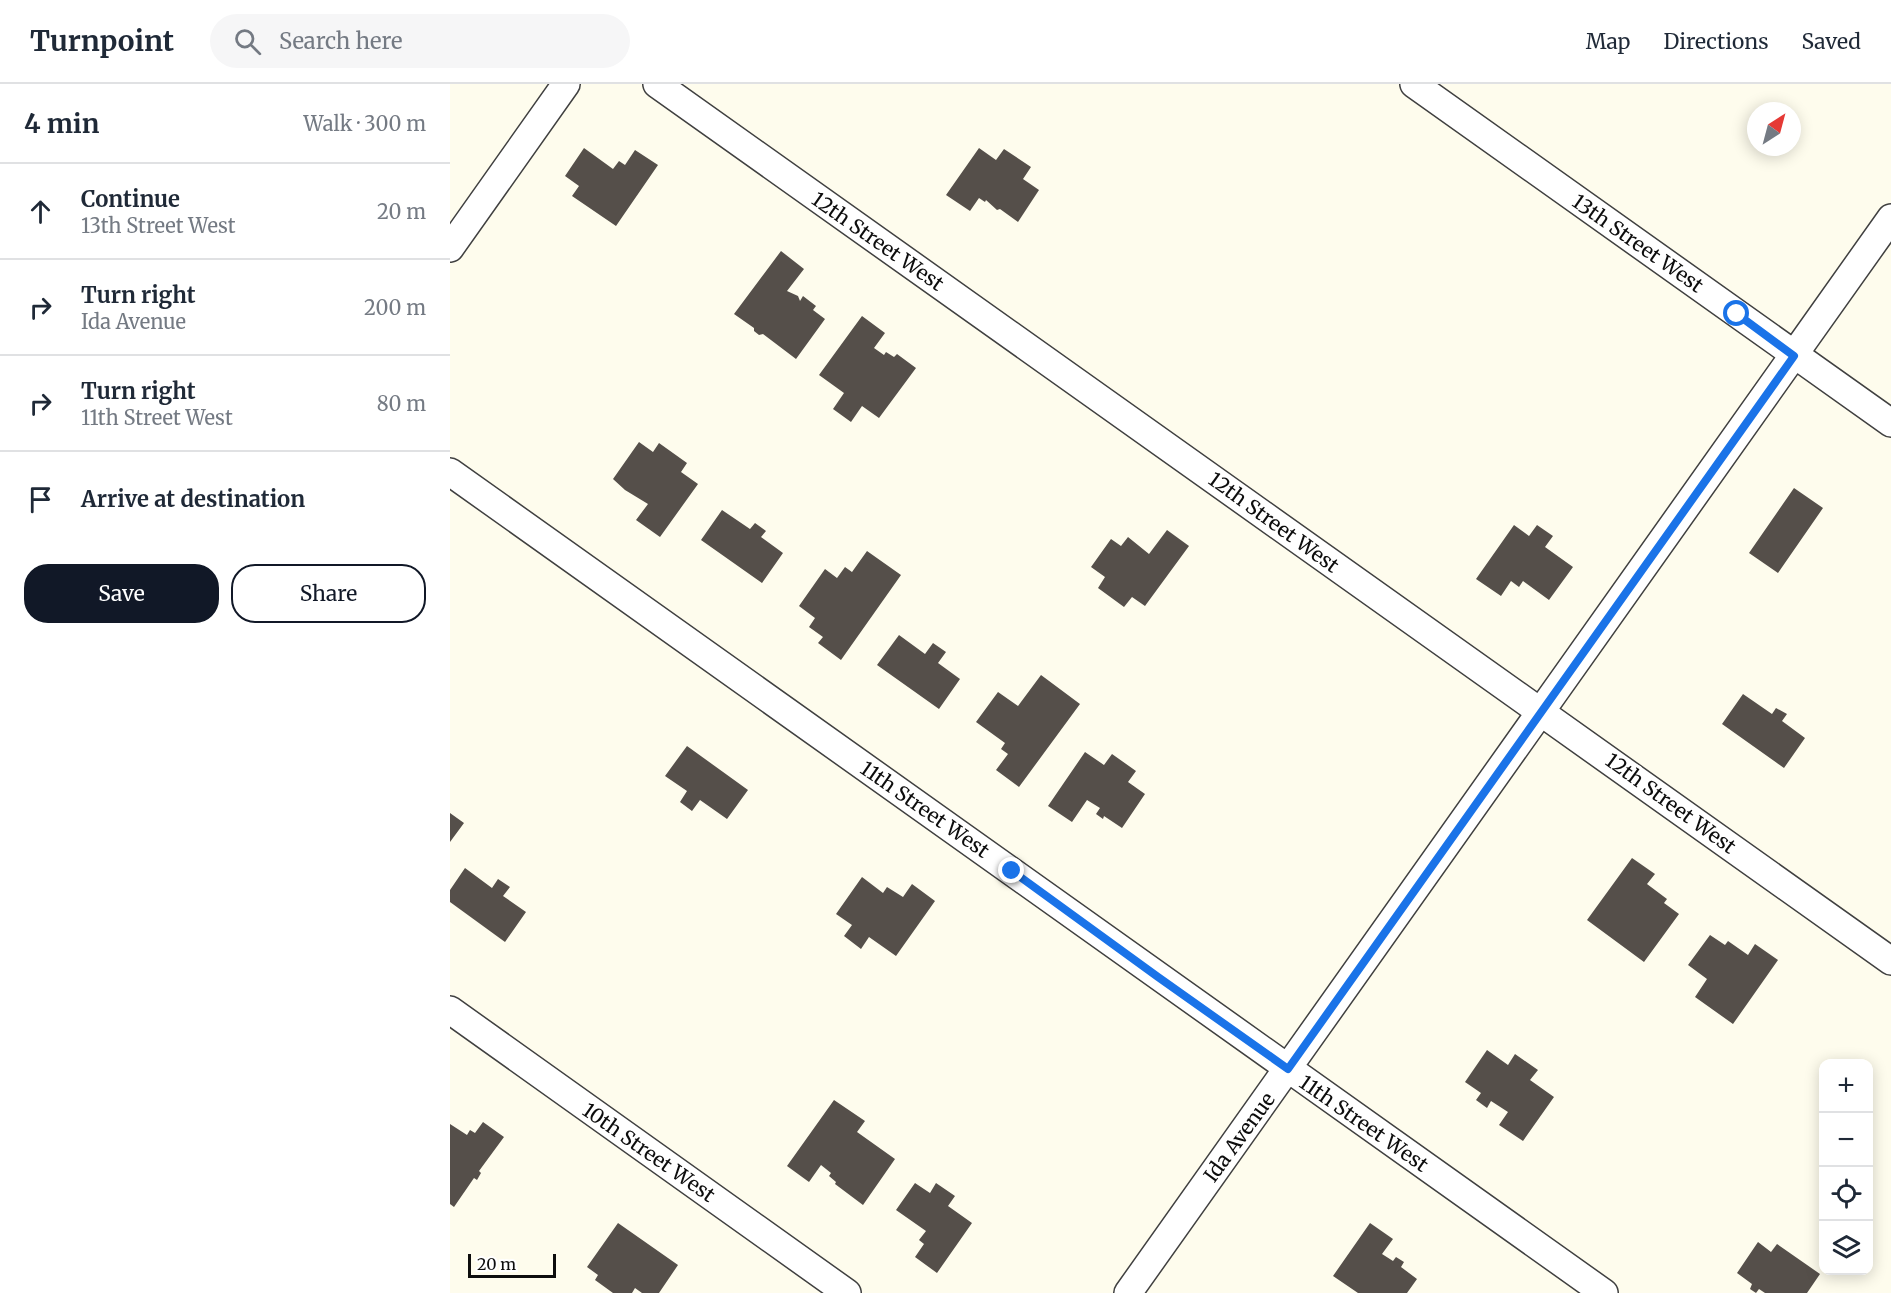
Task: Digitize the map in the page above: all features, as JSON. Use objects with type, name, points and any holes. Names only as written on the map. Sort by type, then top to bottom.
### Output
[{"type":"street","points":[[450,248],[566,84]]},
{"type":"street","name":"12th Street West","points":[[657,84],[1891,961]]},
{"type":"street","name":"13th Street West","points":[[1414,84],[1891,423]]},
{"type":"street","name":"Ida Avenue","points":[[1128,1293],[1891,218]]},
{"type":"street","name":"11th Street West","points":[[450,472],[1604,1293]]},
{"type":"street","name":"10th Street West","points":[[450,1010],[847,1293]]},
{"type":"building","points":[[584,148],[613,169],[619,161],[625,165],[635,150],[658,165],[616,226],[572,196],[579,186],[565,176]]},
{"type":"building","points":[[979,148],[996,160],[1004,149],[1031,167],[1023,179],[1039,190],[1018,222],[1000,209],[997,210],[986,200],[985,202],[979,198],[970,211],[946,195]]},
{"type":"building","points":[[781,251],[804,269],[787,291],[798,296],[800,301],[803,296],[816,306],[813,310],[825,319],[796,359],[763,334],[759,335],[754,328],[734,314]]},
{"type":"building","points":[[862,316],[885,333],[874,348],[884,355],[886,352],[894,357],[897,354],[916,368],[879,418],[862,406],[851,422],[833,409],[844,393],[819,375]]},
{"type":"building","points":[[639,442],[653,452],[659,443],[687,463],[681,472],[698,484],[660,537],[636,520],[648,504],[625,490],[613,479]]},
{"type":"building","points":[[1794,488],[1823,508],[1778,573],[1749,553]]},
{"type":"building","points":[[722,510],[750,529],[755,523],[766,531],[761,537],[783,553],[762,583],[701,540]]},
{"type":"building","points":[[1514,525],[1529,536],[1537,525],[1553,536],[1545,547],[1573,567],[1549,600],[1523,581],[1519,587],[1511,581],[1501,596],[1476,579]]},
{"type":"building","points":[[1167,530],[1189,546],[1145,606],[1132,597],[1124,607],[1098,588],[1105,577],[1091,567],[1111,539],[1121,546],[1128,537],[1149,554]]},
{"type":"building","points":[[867,551],[901,575],[841,660],[818,643],[823,637],[809,627],[815,618],[799,606],[825,569],[837,578],[845,567],[852,572]]},
{"type":"building","points":[[899,635],[925,654],[933,643],[946,652],[938,663],[960,679],[939,709],[877,665]]},
{"type":"building","points":[[1041,675],[1080,704],[1019,787],[996,770],[1008,754],[1001,749],[1005,743],[976,722],[998,692],[1018,706]]},
{"type":"building","points":[[1743,694],[1772,714],[1776,708],[1787,714],[1782,721],[1805,738],[1784,768],[1722,724]]},
{"type":"building","points":[[687,746],[748,790],[727,819],[700,800],[692,811],[680,802],[687,791],[665,776]]},
{"type":"building","points":[[1085,752],[1104,765],[1112,754],[1136,771],[1128,782],[1145,794],[1122,828],[1104,816],[1103,819],[1096,814],[1100,808],[1087,800],[1072,822],[1048,806]]},
{"type":"building","points":[[450,813],[464,823],[450,842]]},
{"type":"building","points":[[1632,858],[1655,874],[1647,884],[1667,899],[1664,903],[1679,914],[1644,962],[1587,920]]},
{"type":"building","points":[[465,868],[492,888],[498,879],[510,887],[503,896],[526,912],[505,942],[450,902],[450,890]]},
{"type":"building","points":[[862,877],[883,893],[887,887],[903,897],[912,884],[935,901],[896,956],[869,937],[861,949],[844,936],[852,925],[836,914]]},
{"type":"building","points":[[1710,935],[1725,945],[1728,941],[1748,955],[1755,944],[1778,960],[1733,1024],[1695,997],[1707,979],[1688,965]]},
{"type":"building","points":[[1487,1050],[1508,1065],[1515,1054],[1538,1070],[1530,1080],[1554,1097],[1523,1141],[1499,1125],[1508,1112],[1491,1101],[1487,1108],[1476,1100],[1481,1093],[1465,1082]]},
{"type":"building","points":[[834,1100],[865,1121],[857,1132],[895,1159],[863,1205],[835,1184],[836,1182],[829,1176],[831,1173],[821,1165],[809,1182],[787,1166]]},
{"type":"building","points":[[483,1122],[504,1137],[479,1171],[481,1173],[477,1180],[474,1178],[454,1207],[450,1204],[450,1124],[467,1135],[470,1130],[475,1133]]},
{"type":"building","points":[[915,1183],[930,1193],[936,1183],[955,1196],[948,1206],[972,1223],[937,1273],[915,1257],[924,1244],[919,1240],[926,1231],[896,1210]]},
{"type":"building","points":[[618,1223],[678,1265],[659,1293],[642,1293],[635,1288],[632,1293],[613,1293],[595,1280],[598,1275],[587,1267]]},
{"type":"building","points":[[1370,1223],[1393,1239],[1382,1254],[1393,1261],[1396,1257],[1404,1262],[1401,1267],[1417,1279],[1407,1293],[1358,1293],[1333,1276]]},
{"type":"building","points":[[1758,1242],[1771,1252],[1777,1244],[1819,1275],[1807,1293],[1765,1293],[1759,1289],[1756,1293],[1750,1289],[1752,1284],[1737,1273]]},
{"type":"route","points":[[1012,871],[1288,1069],[1794,356],[1737,314]]}]
